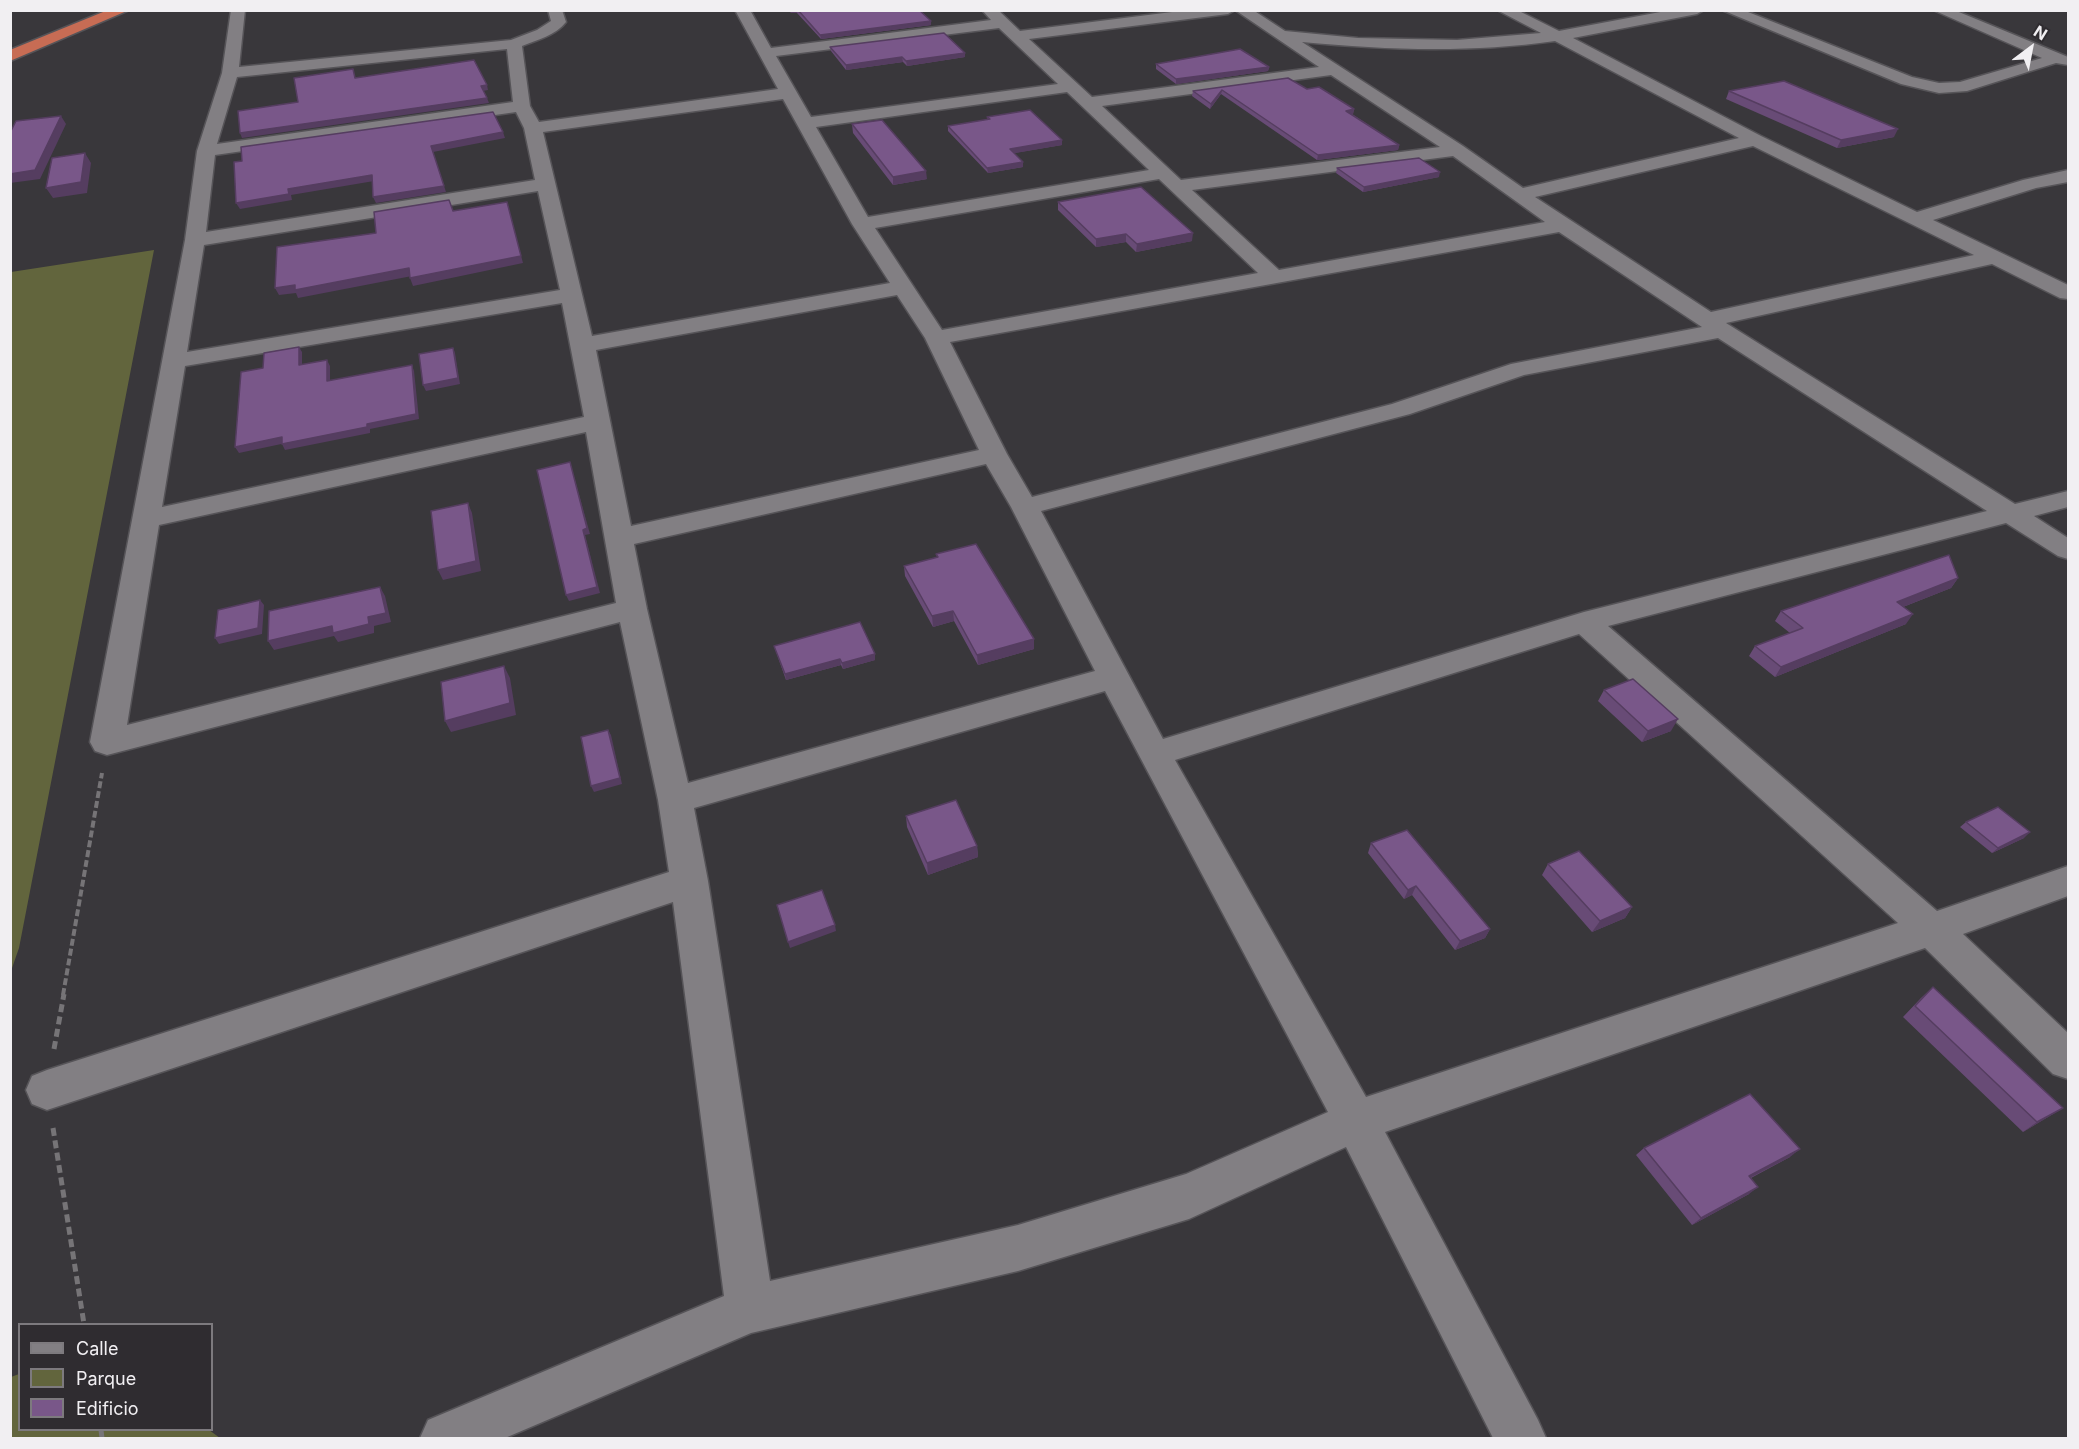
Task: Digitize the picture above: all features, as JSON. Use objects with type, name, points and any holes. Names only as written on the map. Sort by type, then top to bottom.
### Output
[{"type":"highway","points":[[10,56],[122,10]]},
{"type":"street","points":[[238,10],[230,74],[206,151],[195,240],[107,742],[632,609]]},
{"type":"street","points":[[230,74],[514,44],[542,33],[559,22],[555,10]]},
{"type":"street","points":[[742,10],[859,217],[936,338],[994,454],[1025,507],[1154,754],[1356,1121],[1520,1438]]},
{"type":"street","points":[[1016,36],[1228,10]]},
{"type":"street","points":[[1242,10],[1457,150],[1517,195],[1708,321],[2068,550]]},
{"type":"street","points":[[1504,10],[1755,140],[2068,293]]},
{"type":"street","points":[[1282,36],[1394,44],[1482,44],[1556,35],[1697,10]]},
{"type":"street","points":[[1729,10],[1907,81],[1939,88],[1961,87],[2063,60]]},
{"type":"street","points":[[1940,10],[2063,60]]},
{"type":"street","points":[[766,53],[996,17],[1273,276]]},
{"type":"street","points":[[514,44],[528,117],[583,345],[632,609],[675,800],[689,881],[750,1309]]},
{"type":"street","points":[[1087,103],[1333,70]]},
{"type":"street","points":[[806,123],[1071,87]]},
{"type":"street","points":[[206,151],[528,117],[789,93]]},
{"type":"street","points":[[1517,195],[1755,140]]},
{"type":"street","points":[[859,217],[1162,173],[1457,150]]},
{"type":"street","points":[[1916,218],[1948,210],[2003,190],[2068,176]]},
{"type":"street","points":[[195,240],[545,184]]},
{"type":"street","points":[[936,338],[1562,225]]},
{"type":"street","points":[[1025,507],[1401,409],[1519,369],[1708,321],[1995,257]]},
{"type":"street","points":[[583,345],[904,287]]},
{"type":"street","points":[[174,361],[571,295]]},
{"type":"street","points":[[146,519],[597,422]]},
{"type":"street","points":[[619,538],[994,454]]},
{"type":"street","points":[[1154,754],[1584,622],[2068,499]]},
{"type":"street","points":[[1584,622],[1930,929],[2068,1060]]},
{"type":"street","points":[[675,800],[1113,676]]},
{"type":"street","points":[[47,1090],[689,881]]},
{"type":"street","points":[[446,1438],[750,1309],[1018,1248],[1177,1200],[1356,1121],[2068,881]]},
{"type":"path","points":[[84,1323],[47,1090],[107,742]]},
{"type":"green space","points":[[154,250],[19,948],[11,971],[11,272]]},
{"type":"green space","points":[[18,1374],[18,1431],[210,1431],[220,1438],[11,1438],[11,1377]]},
{"type":"building","points":[[798,10],[919,10],[931,21],[820,35]]},
{"type":"building","points":[[944,33],[965,53],[906,61],[902,57],[846,65],[830,47]]},
{"type":"building","points":[[1240,49],[1269,67],[1176,79],[1156,64]]},
{"type":"building","points":[[474,60],[487,85],[481,86],[487,98],[240,133],[238,111],[298,102],[294,78],[353,69],[355,78]]},
{"type":"building","points":[[1288,78],[1307,89],[1319,87],[1354,109],[1346,111],[1399,145],[1318,155],[1222,90],[1211,104],[1193,91]]},
{"type":"building","points":[[1784,81],[1898,129],[1841,140],[1729,91]]},
{"type":"building","points":[[1030,110],[1062,140],[1010,149],[1023,162],[987,168],[948,126],[990,119],[987,117]]},
{"type":"building","points":[[493,112],[503,132],[431,146],[444,186],[373,197],[372,175],[288,189],[289,194],[236,203],[234,162],[242,161],[241,147]]},
{"type":"building","points":[[61,116],[35,170],[10,174],[10,133],[16,121]]},
{"type":"building","points":[[882,120],[926,171],[893,177],[852,124]]},
{"type":"building","points":[[85,153],[81,182],[46,188],[52,158]]},
{"type":"building","points":[[1419,158],[1440,172],[1364,187],[1337,168]]},
{"type":"building","points":[[1141,187],[1193,233],[1137,244],[1126,234],[1096,239],[1058,202]]},
{"type":"building","points":[[449,200],[453,211],[507,202],[521,256],[410,278],[409,268],[295,290],[295,285],[275,288],[277,247],[376,233],[374,212]]},
{"type":"building","points":[[299,347],[299,365],[327,360],[327,381],[412,365],[416,414],[367,424],[367,427],[282,444],[282,437],[235,447],[241,372],[263,368],[264,353]]},
{"type":"building","points":[[453,348],[458,378],[423,385],[419,354]]},
{"type":"building","points":[[570,462],[587,528],[583,530],[597,587],[566,595],[537,470]]},
{"type":"building","points":[[468,503],[476,561],[438,570],[431,511]]},
{"type":"building","points":[[976,544],[1034,639],[977,655],[953,611],[932,616],[904,566],[938,557],[936,554]]},
{"type":"building","points":[[1949,555],[1958,578],[1897,602],[1913,614],[1781,667],[1755,646],[1803,628],[1781,611]]},
{"type":"building","points":[[380,587],[386,613],[368,617],[369,624],[333,633],[332,626],[268,641],[269,611]]},
{"type":"building","points":[[260,600],[258,628],[215,638],[218,610]]},
{"type":"building","points":[[860,622],[875,654],[842,663],[840,659],[785,674],[774,646]]},
{"type":"building","points":[[504,666],[510,703],[445,721],[441,682]]},
{"type":"building","points":[[1633,679],[1678,719],[1648,731],[1604,690]]},
{"type":"building","points":[[608,730],[620,778],[591,786],[581,737]]},
{"type":"building","points":[[956,800],[977,846],[927,863],[906,816]]},
{"type":"building","points":[[1998,807],[2030,832],[1998,848],[1966,822]]},
{"type":"building","points":[[1407,830],[1490,929],[1460,941],[1416,886],[1408,890],[1371,843]]},
{"type":"building","points":[[1579,851],[1632,907],[1600,921],[1548,864]]},
{"type":"building","points":[[822,890],[835,925],[788,942],[777,905]]},
{"type":"building","points":[[1933,987],[2063,1108],[2037,1122],[1915,1006]]},
{"type":"building","points":[[1750,1094],[1800,1149],[1749,1176],[1758,1187],[1701,1218],[1644,1148]]}]
